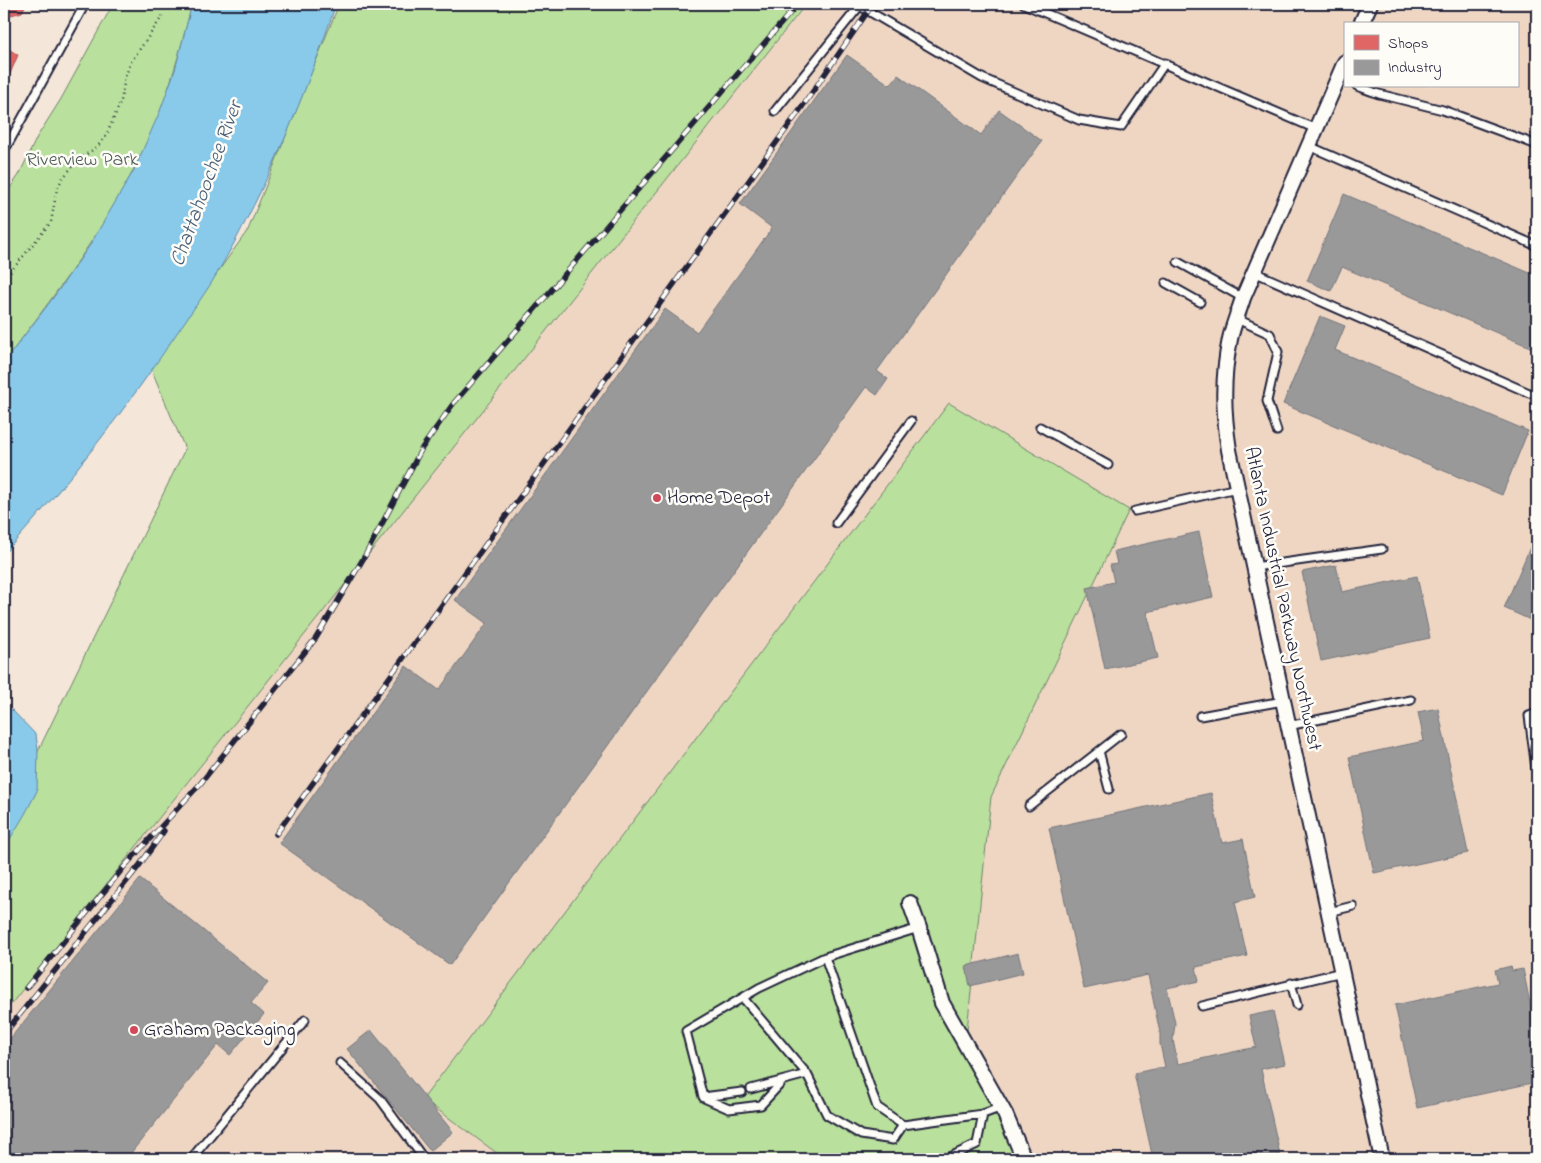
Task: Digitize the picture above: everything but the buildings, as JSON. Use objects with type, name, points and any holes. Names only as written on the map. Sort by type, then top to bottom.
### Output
[{"type":"street","points":[[1363,22],[1370,4]]},
{"type":"street","name":"Atlanta Industrial Parkway Northwest","points":[[1344,67],[1341,81],[1308,146],[1243,298],[1231,337],[1224,377],[1224,414],[1228,450],[1236,488],[1382,1159]]},
{"type":"street","points":[[910,903],[942,1002],[1002,1107],[1024,1159]]},
{"type":"lane","points":[[4,144],[7,146],[85,4]]},
{"type":"lane","points":[[1024,4],[1316,129]]},
{"type":"lane","points":[[775,111],[861,5],[982,78],[1079,120],[1121,128],[1165,63]]},
{"type":"lane","points":[[1363,88],[1443,110],[1537,145]]},
{"type":"lane","points":[[1308,146],[1537,246]]},
{"type":"lane","points":[[1178,262],[1243,298]]},
{"type":"lane","points":[[1254,272],[1529,392]]},
{"type":"lane","points":[[1166,283],[1200,302]]},
{"type":"lane","points":[[1236,319],[1270,334],[1278,352],[1267,401],[1277,431]]},
{"type":"lane","points":[[836,523],[911,421]]},
{"type":"lane","points":[[1040,427],[1108,465]]},
{"type":"lane","points":[[1135,510],[1236,488]]},
{"type":"lane","points":[[1254,567],[1382,548]]},
{"type":"lane","points":[[1288,726],[1411,700]]},
{"type":"lane","points":[[1200,716],[1283,701]]},
{"type":"lane","points":[[1537,713],[1529,716],[1537,776]]},
{"type":"lane","points":[[1030,806],[1121,734]]},
{"type":"lane","points":[[1100,751],[1108,789]]},
{"type":"lane","points":[[1329,912],[1353,906]]},
{"type":"lane","points":[[703,1097],[686,1031],[759,988],[825,957],[919,928]]},
{"type":"lane","points":[[825,957],[877,1107],[903,1125],[983,1114],[1002,1107]]},
{"type":"lane","points":[[1202,1006],[1342,972]]},
{"type":"lane","points":[[1291,983],[1297,1005]]},
{"type":"lane","points":[[743,998],[807,1074],[827,1116],[861,1135],[893,1140],[903,1125]]},
{"type":"lane","points":[[191,1159],[305,1020]]},
{"type":"lane","points":[[340,1063],[380,1099],[424,1159]]},
{"type":"lane","points":[[751,1089],[807,1074]]},
{"type":"lane","points":[[703,1097],[729,1109],[761,1105],[783,1081]]},
{"type":"lane","points":[[703,1097],[742,1092]]},
{"type":"lane","points":[[946,1159],[977,1144],[983,1114]]},
{"type":"path","points":[[4,280],[51,222],[57,189],[62,179],[78,160],[97,147],[106,136],[120,101],[125,76],[131,62],[164,14]]},
{"type":"shaded area","points":[[806,4],[1537,4],[1537,1159],[1018,1159],[966,1040],[991,797],[1129,510],[423,1099],[505,1159],[4,1159],[4,1013]]},
{"type":"green space","name":"Riverview Park","points":[[113,4],[192,4],[166,96],[130,177],[71,272],[4,362],[4,197],[19,175],[37,137],[61,99]]},
{"type":"green space","points":[[339,4],[806,4],[4,1013],[4,821],[185,449],[150,366],[248,230]]},
{"type":"green space","points":[[949,403],[1129,510],[991,797],[966,1040],[1018,1159],[505,1159],[423,1099]]},
{"type":"water","name":"Chattahoochee River","points":[[192,4],[336,4],[312,72],[284,140],[254,206],[206,292],[119,415],[51,500],[4,554],[4,362],[53,298],[90,245],[134,170],[160,111],[175,70]]},
{"type":"water","points":[[4,706],[12,710],[36,735],[38,750],[37,791],[4,849]]},
{"type":"railway","points":[[26,988],[124,867],[200,784],[316,638],[366,554],[422,448],[453,404],[797,4]]},
{"type":"railway","points":[[276,834],[800,110],[873,4]]},
{"type":"railway","points":[[4,1034],[139,866],[164,831]]},
{"type":"place","name":"Home Depot","points":[[657,498]]},
{"type":"place","name":"Graham Packaging","points":[[134,1030]]}]
